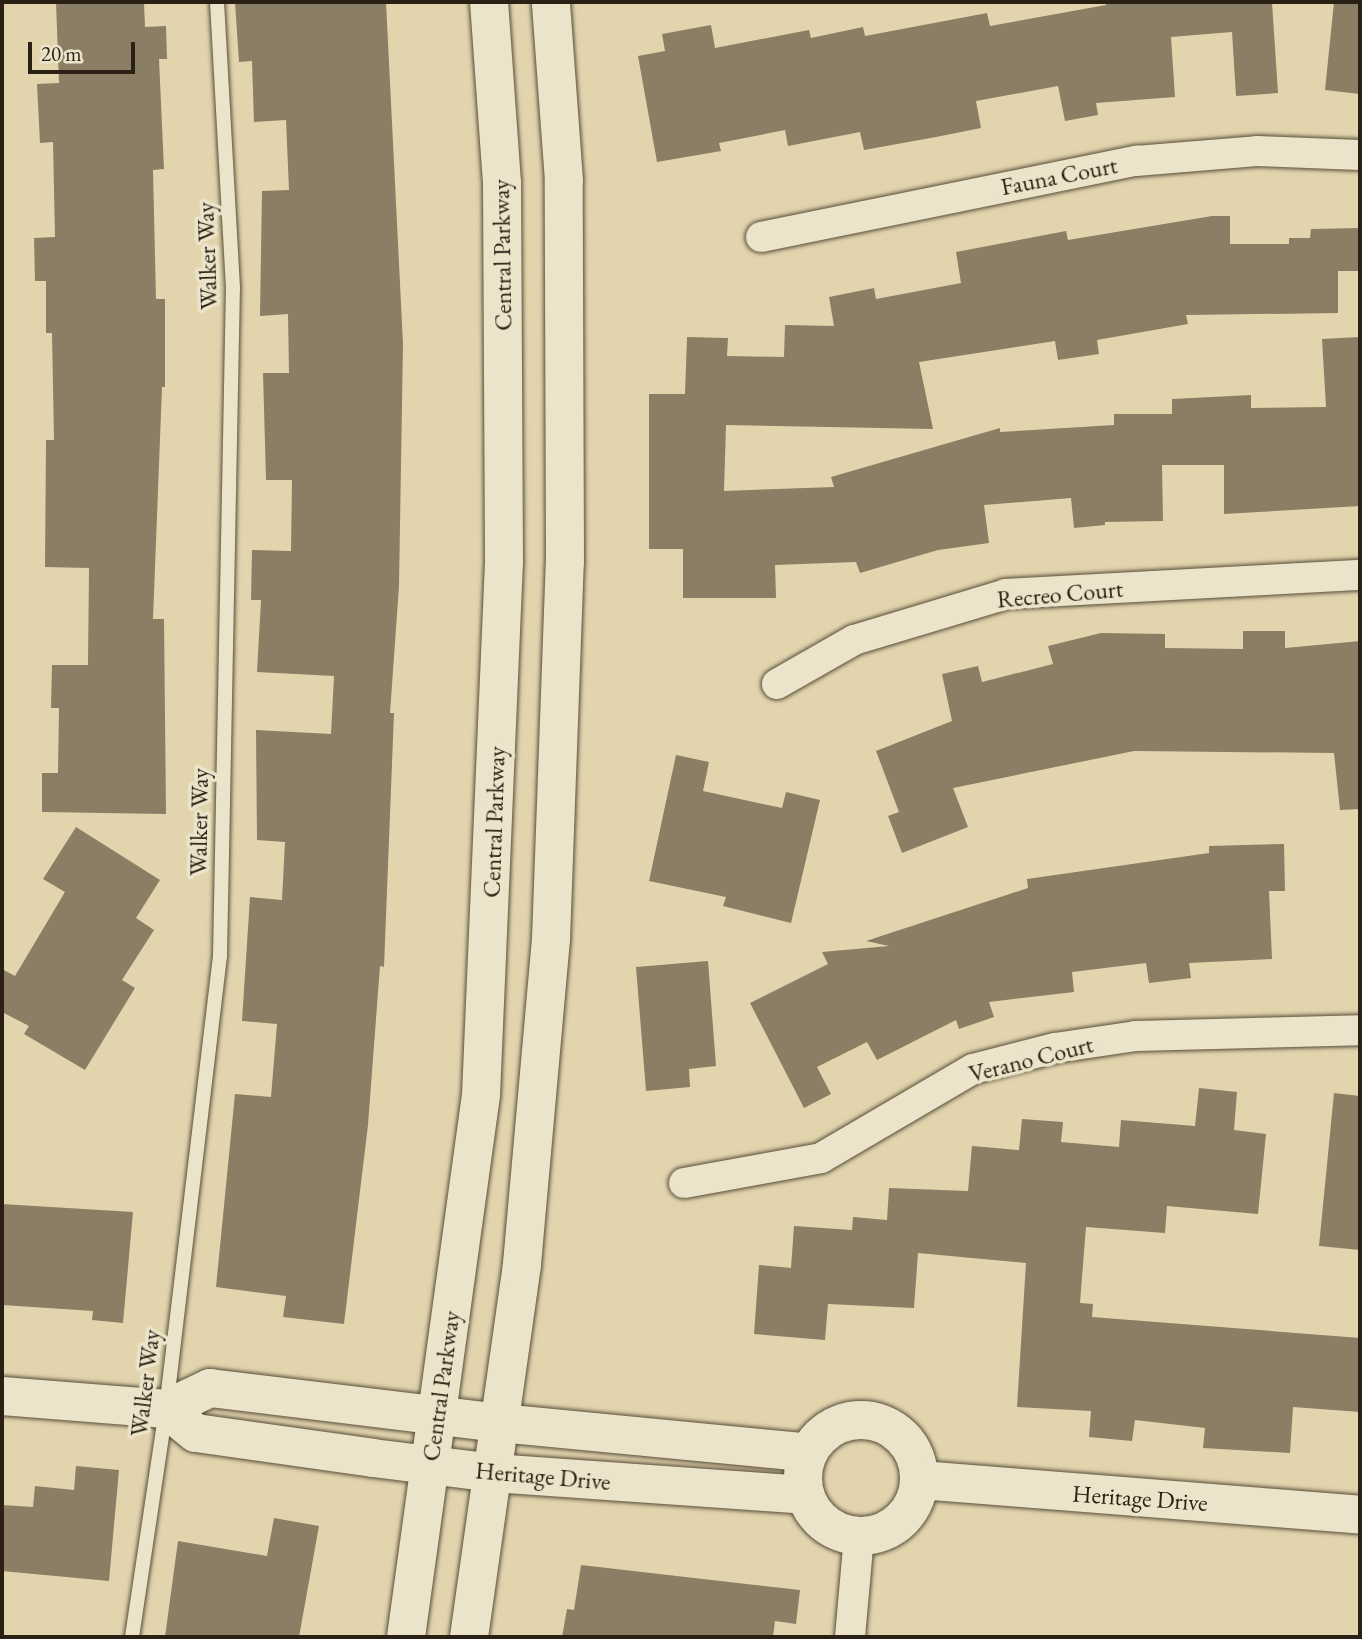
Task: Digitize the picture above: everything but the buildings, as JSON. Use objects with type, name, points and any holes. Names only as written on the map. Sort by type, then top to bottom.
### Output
[{"type":"main road","name":"Central Parkway","points":[[406,1637],[481,1095],[504,562],[502,183],[489,2]]},
{"type":"main road","points":[[469,1637],[522,1264],[551,939],[564,590],[564,181],[551,2]]},
{"type":"main road","name":"Heritage Drive","points":[[805,1496],[493,1473],[429,1465],[195,1433],[166,1409],[210,1388],[500,1423],[809,1452]]},
{"type":"main road","points":[[2,1396],[166,1409]]},
{"type":"main road","points":[[874,1421],[893,1428],[908,1442],[920,1480],[912,1506],[894,1527],[859,1537],[832,1529],[820,1520],[805,1496],[803,1475],[809,1452],[834,1426],[874,1421]]},
{"type":"main road","name":"Heritage Drive","points":[[920,1480],[1360,1515]]},
{"type":"street","name":"Fauna Court","points":[[761,237],[1136,161],[1257,151],[1360,155]]},
{"type":"street","name":"Recreo Court","points":[[777,684],[854,639],[1006,594],[1360,575]]},
{"type":"street","name":"Verano Court","points":[[684,1183],[821,1158],[973,1069],[1055,1048],[1136,1037],[1360,1030]]},
{"type":"street","points":[[850,1637],[859,1537]]},
{"type":"lane","name":"Walker Way","points":[[132,1637],[166,1409],[220,956],[233,288],[217,2]]}]
